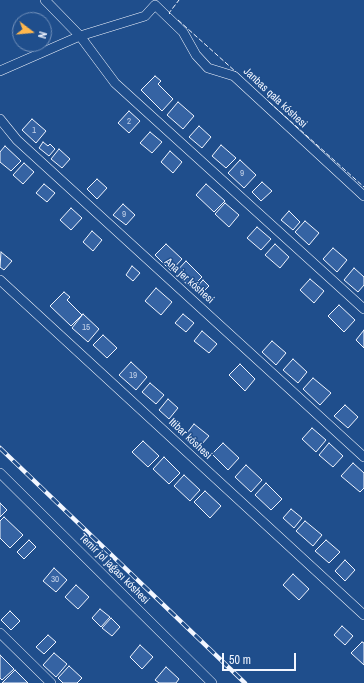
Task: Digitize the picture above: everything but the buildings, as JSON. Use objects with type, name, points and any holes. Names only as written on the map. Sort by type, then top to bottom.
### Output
[{"type":"street","points":[[45,0],[80,36],[115,83],[364,309]]},
{"type":"street","name":"Janbas qala kóshesi","points":[[80,36],[145,16],[155,6],[183,32],[196,56],[208,68],[234,76],[364,196]]},
{"type":"street","points":[[0,71],[80,36]]},
{"type":"street","name":"Ana jer kóshesi","points":[[0,119],[17,140],[364,457]]},
{"type":"street","name":"Itibar kóshesi","points":[[0,280],[364,615]]},
{"type":"street","name":"Temir jol jaǵası kóshesi","points":[[0,473],[212,683]]},
{"type":"street","points":[[0,633],[51,683]]},
{"type":"railway","points":[[0,448],[245,683]]},
{"type":"fence","points":[[170,14],[169,13],[179,0]]},
{"type":"fence","points":[[178,20],[236,72]]},
{"type":"fence","points":[[269,102],[364,187]]}]
